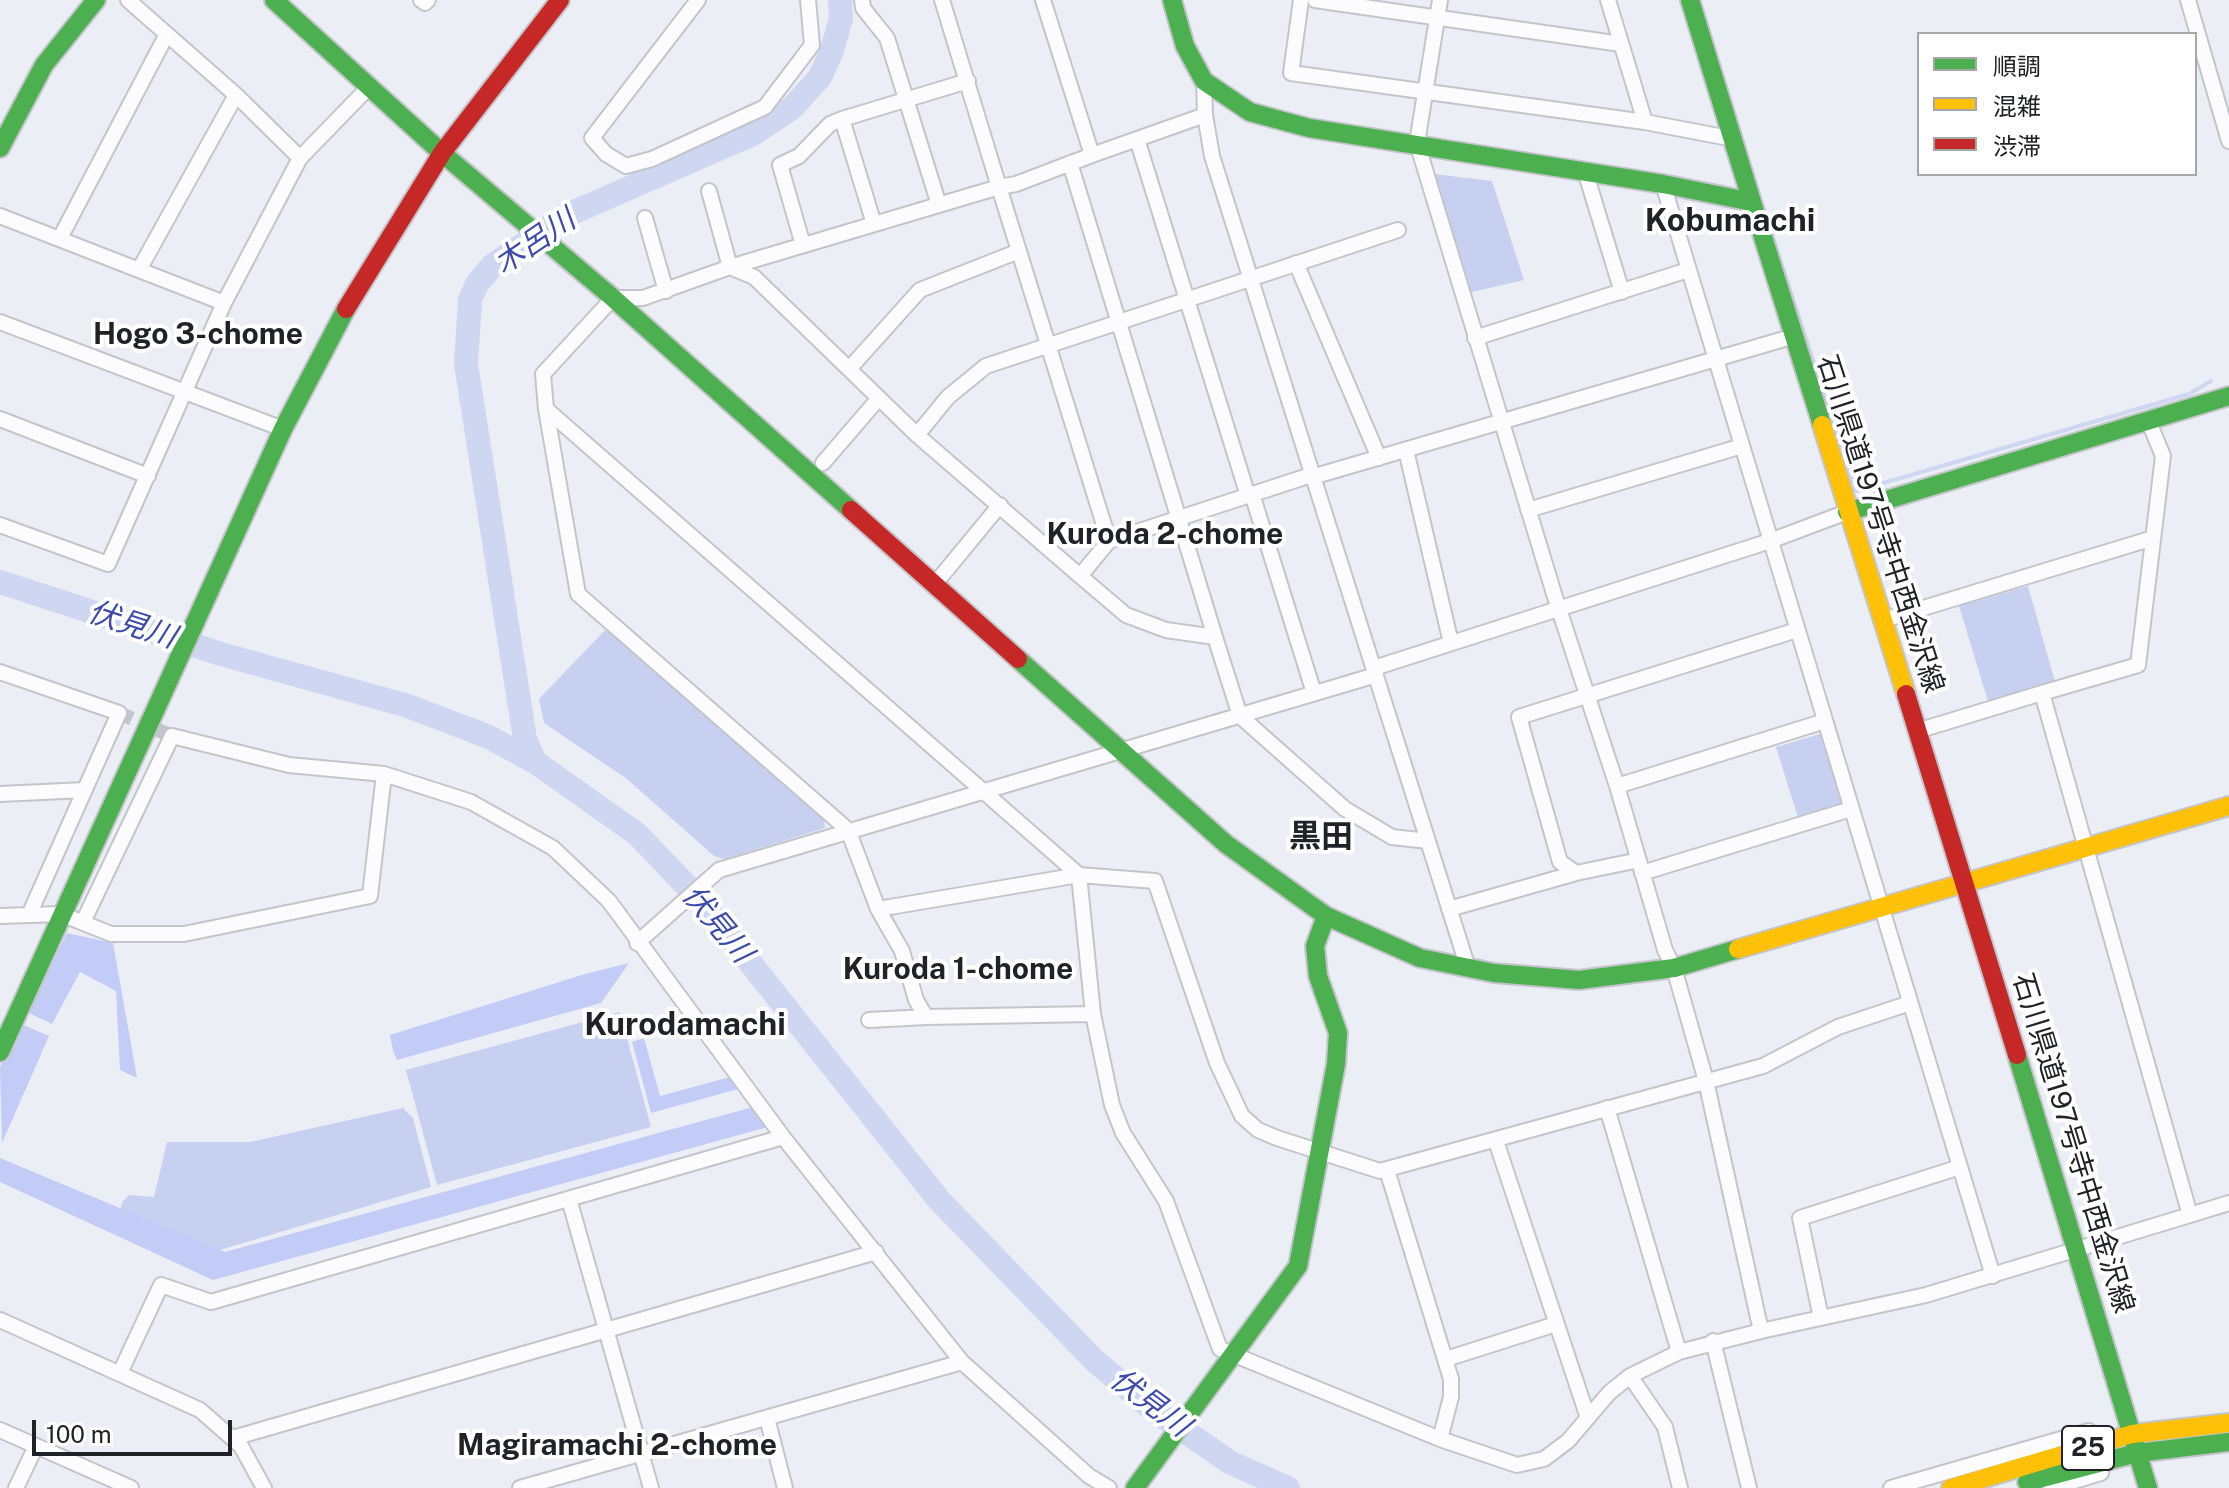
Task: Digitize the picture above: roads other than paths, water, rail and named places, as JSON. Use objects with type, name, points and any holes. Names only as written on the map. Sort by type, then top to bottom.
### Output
[{"type":"street","points":[[0,148],[44,65],[96,0]]},
{"type":"street","points":[[128,0],[236,95],[300,158]]},
{"type":"street","points":[[274,0],[442,153],[613,298],[1226,844],[1326,916],[1420,958],[1468,968],[1579,980],[1674,968],[2229,806]]},
{"type":"street","points":[[421,0],[425,3],[428,0]]},
{"type":"street","points":[[0,1052],[283,429],[368,269],[442,153],[560,0]]},
{"type":"street","points":[[698,0],[592,138],[606,154],[626,166],[652,159],[765,107],[812,45],[808,0]]},
{"type":"street","points":[[862,0],[863,8],[887,38],[939,205]]},
{"type":"street","points":[[942,0],[1109,541]]},
{"type":"street","points":[[1043,0],[1092,155]]},
{"type":"street","points":[[1172,0],[1185,46],[1204,81],[1205,115],[1212,156],[1468,968]]},
{"type":"street","points":[[1301,0],[1291,73],[1645,122],[1734,139]]},
{"type":"street","points":[[1315,0],[1621,44]]},
{"type":"street","points":[[1440,0],[1417,143],[1500,421],[1617,786],[1665,950],[1674,968],[1706,1081],[1761,1331]]},
{"type":"street","points":[[1608,0],[1645,122]]},
{"type":"street","name":"石川県道197号寺中西金沢線","points":[[1690,0],[1791,337],[1884,620],[2148,1488]]},
{"type":"street","points":[[2188,0],[2229,141]]},
{"type":"street","points":[[60,238],[167,34]]},
{"type":"street","points":[[803,245],[780,165],[799,156],[830,124],[968,81]]},
{"type":"street","points":[[1204,81],[1250,112],[1273,120],[1663,184],[1752,202]]},
{"type":"street","points":[[0,525],[108,564],[224,303],[300,158],[370,86]]},
{"type":"street","points":[[140,268],[236,95]]},
{"type":"street","points":[[926,1017],[916,1000],[902,951],[878,909],[848,830],[578,594],[546,409],[543,374],[613,298],[643,298],[730,267],[1016,184],[1205,115]]},
{"type":"street","points":[[842,119],[874,224]]},
{"type":"street","points":[[1137,139],[1314,693]]},
{"type":"street","points":[[1070,163],[1240,716],[1345,809],[1392,837],[1428,841]]},
{"type":"street","points":[[1585,171],[1622,292]]},
{"type":"street","points":[[1663,184],[1993,1276]]},
{"type":"street","points":[[709,191],[730,267]]},
{"type":"street","points":[[0,216],[224,303]]},
{"type":"street","points":[[645,218],[666,291]]},
{"type":"street","points":[[917,435],[948,397],[986,366],[1398,230]]},
{"type":"street","points":[[849,369],[920,290],[1019,251]]},
{"type":"street","points":[[1296,263],[1379,458]]},
{"type":"street","points":[[730,267],[754,277],[917,435],[1126,615],[1166,630],[1215,637]]},
{"type":"street","points":[[1475,338],[1688,270]]},
{"type":"street","points":[[0,322],[283,429]]},
{"type":"street","points":[[1080,576],[1109,541],[1250,495],[1791,337]]},
{"type":"street","points":[[637,943],[719,870],[1314,693],[1451,643],[1770,541],[1847,512],[2229,396]]},
{"type":"street","points":[[823,463],[879,398]]},
{"type":"street","points":[[546,409],[980,792],[1079,875],[1093,1014],[1112,1105],[1123,1133],[1166,1201],[1220,1349],[1230,1356],[1440,1439],[1517,1465],[1544,1459],[1568,1441],[1609,1393],[1630,1376],[1679,1352],[1713,1341],[1993,1276],[2229,1203]]},
{"type":"street","points":[[0,419],[148,476]]},
{"type":"street","points":[[1917,731],[2138,665],[2163,456],[2149,422]]},
{"type":"street","points":[[1528,510],[1742,446]]},
{"type":"street","points":[[1406,450],[1451,643]]},
{"type":"street","points":[[934,585],[1000,505]]},
{"type":"street","points":[[1884,620],[2153,538]]},
{"type":"street","points":[[1576,873],[1560,862],[1519,717],[1797,630]]},
{"type":"street","points":[[0,672],[119,713],[29,915]]},
{"type":"street","points":[[2042,693],[2190,1215]]},
{"type":"street","points":[[1617,786],[1825,721]]},
{"type":"street","points":[[83,922],[172,736],[289,765],[384,774],[471,802],[553,848],[609,901],[783,1137],[962,1362],[1089,1476],[1109,1488]]},
{"type":"street","points":[[0,916],[61,914],[111,934],[184,934],[370,896],[384,774]]},
{"type":"street","points":[[0,794],[85,790]]},
{"type":"street","points":[[1449,909],[1576,873],[1640,866],[1851,809]]},
{"type":"street","points":[[878,909],[1079,875],[1155,881],[1217,1063],[1242,1116],[1258,1130],[1380,1171],[1763,1066],[1838,1027],[1910,1003]]},
{"type":"street","points":[[1139,1483],[1298,1266],[1321,1153],[1338,1033],[1318,976],[1315,946],[1326,916]]},
{"type":"street","points":[[869,1020],[1093,1014]]},
{"type":"street","points":[[1607,1108],[1679,1352]]},
{"type":"street","points":[[120,1373],[161,1285],[211,1302],[783,1137]]},
{"type":"street","points":[[1496,1141],[1588,1418]]},
{"type":"street","points":[[1821,1318],[1800,1218],[1960,1167]]},
{"type":"street","points":[[1387,1170],[1446,1359],[1451,1397],[1440,1439]]},
{"type":"street","points":[[569,1199],[651,1488]]},
{"type":"street","points":[[233,1438],[876,1252]]},
{"type":"street","points":[[0,1320],[200,1410],[233,1438],[264,1488]]},
{"type":"street","points":[[1446,1359],[1556,1324]]},
{"type":"street","points":[[1713,1341],[1749,1488]]},
{"type":"street","points":[[520,1488],[962,1362]]},
{"type":"street","points":[[1630,1376],[1665,1427],[1680,1488]]},
{"type":"street","points":[[767,1418],[785,1488]]},
{"type":"street","name":"25","points":[[2002,1488],[2108,1451],[2132,1434],[2229,1423]]},
{"type":"street","points":[[0,1430],[123,1486]]},
{"type":"street","points":[[1891,1488],[2089,1431],[2108,1451],[2104,1472],[2051,1488]]},
{"type":"street","name":"25","points":[[1951,1488],[2108,1451],[2137,1453],[2229,1442]]},
{"type":"street","points":[[16,1488],[36,1446]]},
{"type":"waterway","name":"木呂川","points":[[535,762],[525,739],[466,364],[470,300],[477,284],[492,266],[565,216],[753,134],[792,108],[820,77],[831,53],[841,19],[840,0]]},
{"type":"waterway","points":[[1771,232],[1856,491],[2189,394],[2211,381]]},
{"type":"waterway","name":"伏見川","points":[[0,582],[221,654],[408,706],[489,737],[535,762],[637,834],[701,901],[939,1200],[1094,1360],[1151,1408],[1231,1463],[1288,1488]]},
{"type":"tunnel","points":[[119,713],[172,736]]},
{"type":"district","name":"Kobumachi","points":[[1730,221]]},
{"type":"district","name":"Hogo 3-chome","points":[[198,335]]},
{"type":"district","name":"Kuroda 2-chome","points":[[1165,535]]},
{"type":"district","name":"黒田","points":[[1321,837]]},
{"type":"district","name":"Kuroda 1-chome","points":[[958,970]]},
{"type":"district","name":"Kurodamachi","points":[[685,1025]]},
{"type":"district","name":"Magiramachi 2-chome","points":[[617,1446]]}]
